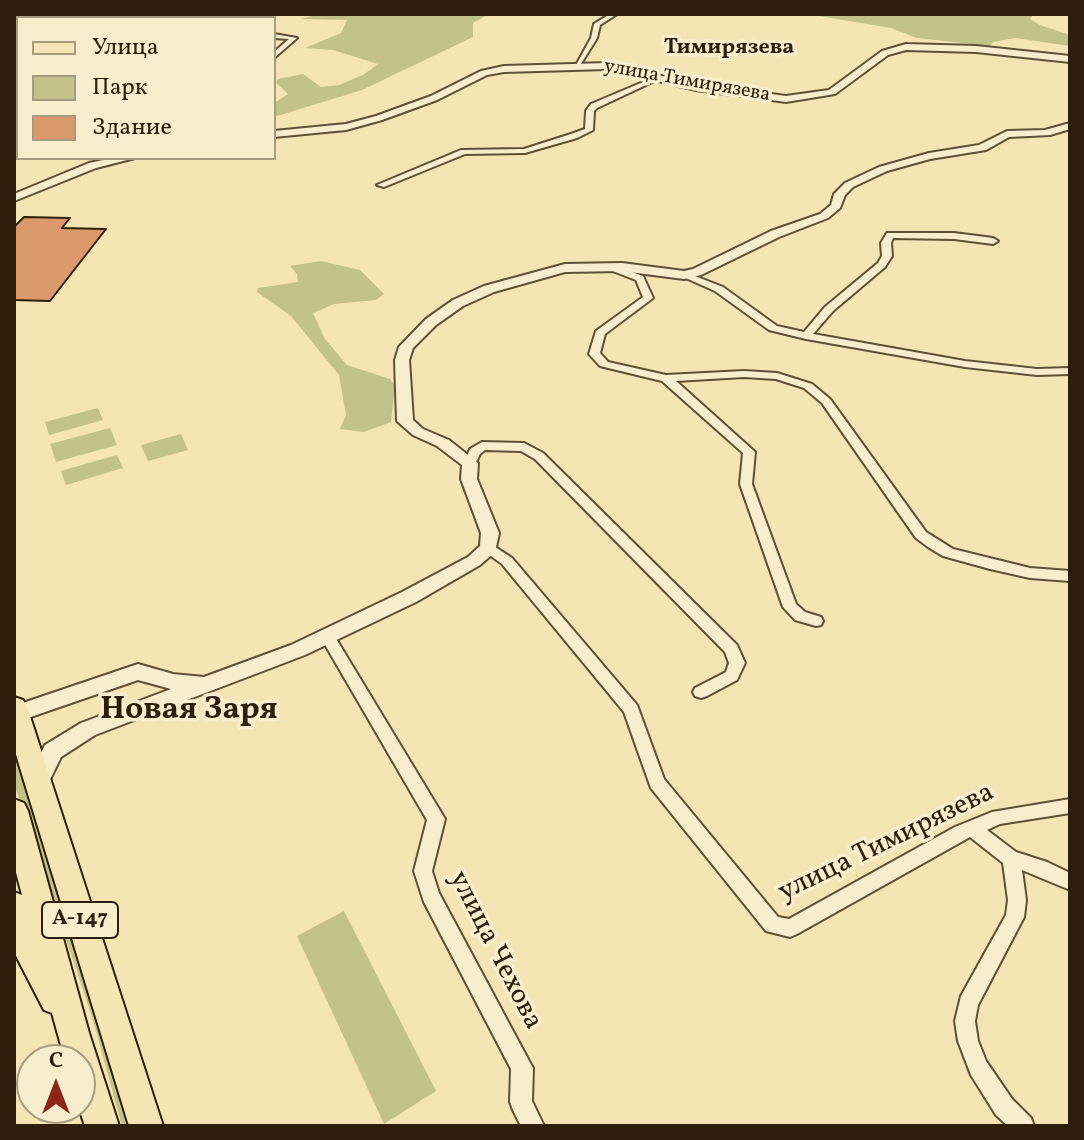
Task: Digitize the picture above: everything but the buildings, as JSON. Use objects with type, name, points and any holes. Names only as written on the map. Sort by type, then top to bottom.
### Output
[{"type":"main road","name":"А-147","points":[[15,710],[146,1126]]},
{"type":"main road","name":"А-147","points":[[14,811],[73,1033],[102,1126]]},
{"type":"main road","name":"А-147","points":[[14,906],[27,947],[73,1033]]},
{"type":"street","points":[[577,66],[594,38],[600,19],[614,14]]},
{"type":"street","points":[[276,36],[294,38],[276,54]]},
{"type":"street","name":"улица Тимирязева","points":[[276,134],[346,127],[379,118],[496,70],[618,67],[657,78],[786,99],[823,96],[885,53],[906,47],[976,49],[1070,59]]},
{"type":"street","points":[[381,185],[464,152],[525,151],[574,136],[589,130],[590,111],[594,106],[657,78]]},
{"type":"street","points":[[684,275],[824,216],[836,206],[840,194],[849,185],[883,169],[929,156],[982,148],[1007,134],[1046,133],[1070,126]]},
{"type":"street","points":[[14,198],[93,165],[119,160]]},
{"type":"street","points":[[806,336],[829,309],[882,265],[887,256],[886,243],[890,235],[954,236],[993,241]]},
{"type":"street","points":[[598,266],[635,274],[645,284],[648,298],[600,333],[594,354],[604,364],[666,378],[744,374],[777,376],[808,386],[826,401],[921,535],[933,544],[948,553],[990,564],[1030,573],[1070,576]]},
{"type":"street","points":[[470,463],[405,421],[402,360],[406,347],[455,305],[489,289],[542,273],[598,266],[684,275],[719,289],[773,328],[965,364],[1037,372],[1070,371]]},
{"type":"street","points":[[666,378],[749,452],[746,484],[790,607],[800,616],[816,621]]},
{"type":"street","points":[[37,783],[46,759],[65,741],[150,705],[217,683],[327,636],[409,597],[474,561],[489,548],[490,533],[469,479],[474,452],[482,446],[524,447],[539,456],[732,649],[737,663],[732,676],[701,692]]},
{"type":"street","name":"улица Тимирязева","points":[[489,548],[507,561],[631,709],[657,783],[773,925],[790,928],[972,828],[998,817],[1070,806]]},
{"type":"street","name":"улица Чехова","points":[[327,636],[436,819],[423,871],[431,896],[522,1068],[521,1102],[533,1126]]},
{"type":"street","points":[[15,710],[138,672],[182,683],[217,683]]},
{"type":"street","points":[[150,705],[162,691],[160,678]]},
{"type":"street","points":[[972,828],[1011,859],[1041,868],[1070,882]]},
{"type":"street","points":[[1011,859],[1017,884],[1015,917],[968,1003],[965,1021],[978,1068],[1004,1107],[1023,1126]]},
{"type":"green space","points":[[14,14],[232,14],[16,16],[14,39]]},
{"type":"green space","points":[[319,14],[489,14],[473,23],[473,37],[362,90],[276,116],[276,102],[288,94],[276,83],[278,79],[303,74],[321,87],[339,85],[363,75],[378,64],[333,50],[305,48],[341,33],[347,20],[301,19]]},
{"type":"green space","points":[[807,14],[1034,14],[1030,19],[1040,25],[1070,35],[1070,46],[1015,38],[993,42],[990,46],[917,38],[891,28]]},
{"type":"green space","points":[[321,261],[360,270],[384,294],[376,300],[334,304],[313,313],[325,339],[347,365],[390,379],[395,386],[391,422],[364,432],[340,429],[346,415],[339,375],[291,316],[257,292],[258,288],[298,282],[297,274],[290,266]]},
{"type":"green space","points":[[98,408],[103,420],[49,435],[45,422]]},
{"type":"green space","points":[[110,428],[117,445],[56,462],[50,444]]},
{"type":"green space","points":[[181,434],[188,450],[148,461],[141,445]]},
{"type":"green space","points":[[117,455],[123,468],[66,485],[61,471]]},
{"type":"green space","points":[[14,754],[30,791],[137,1126],[122,1126],[93,1020],[14,783]]},
{"type":"green space","points":[[344,911],[436,1091],[384,1124],[297,936]]},
{"type":"district","name":"Тимирязева","points":[[729,49]]},
{"type":"district","name":"Новая Заря","points":[[189,712]]}]
